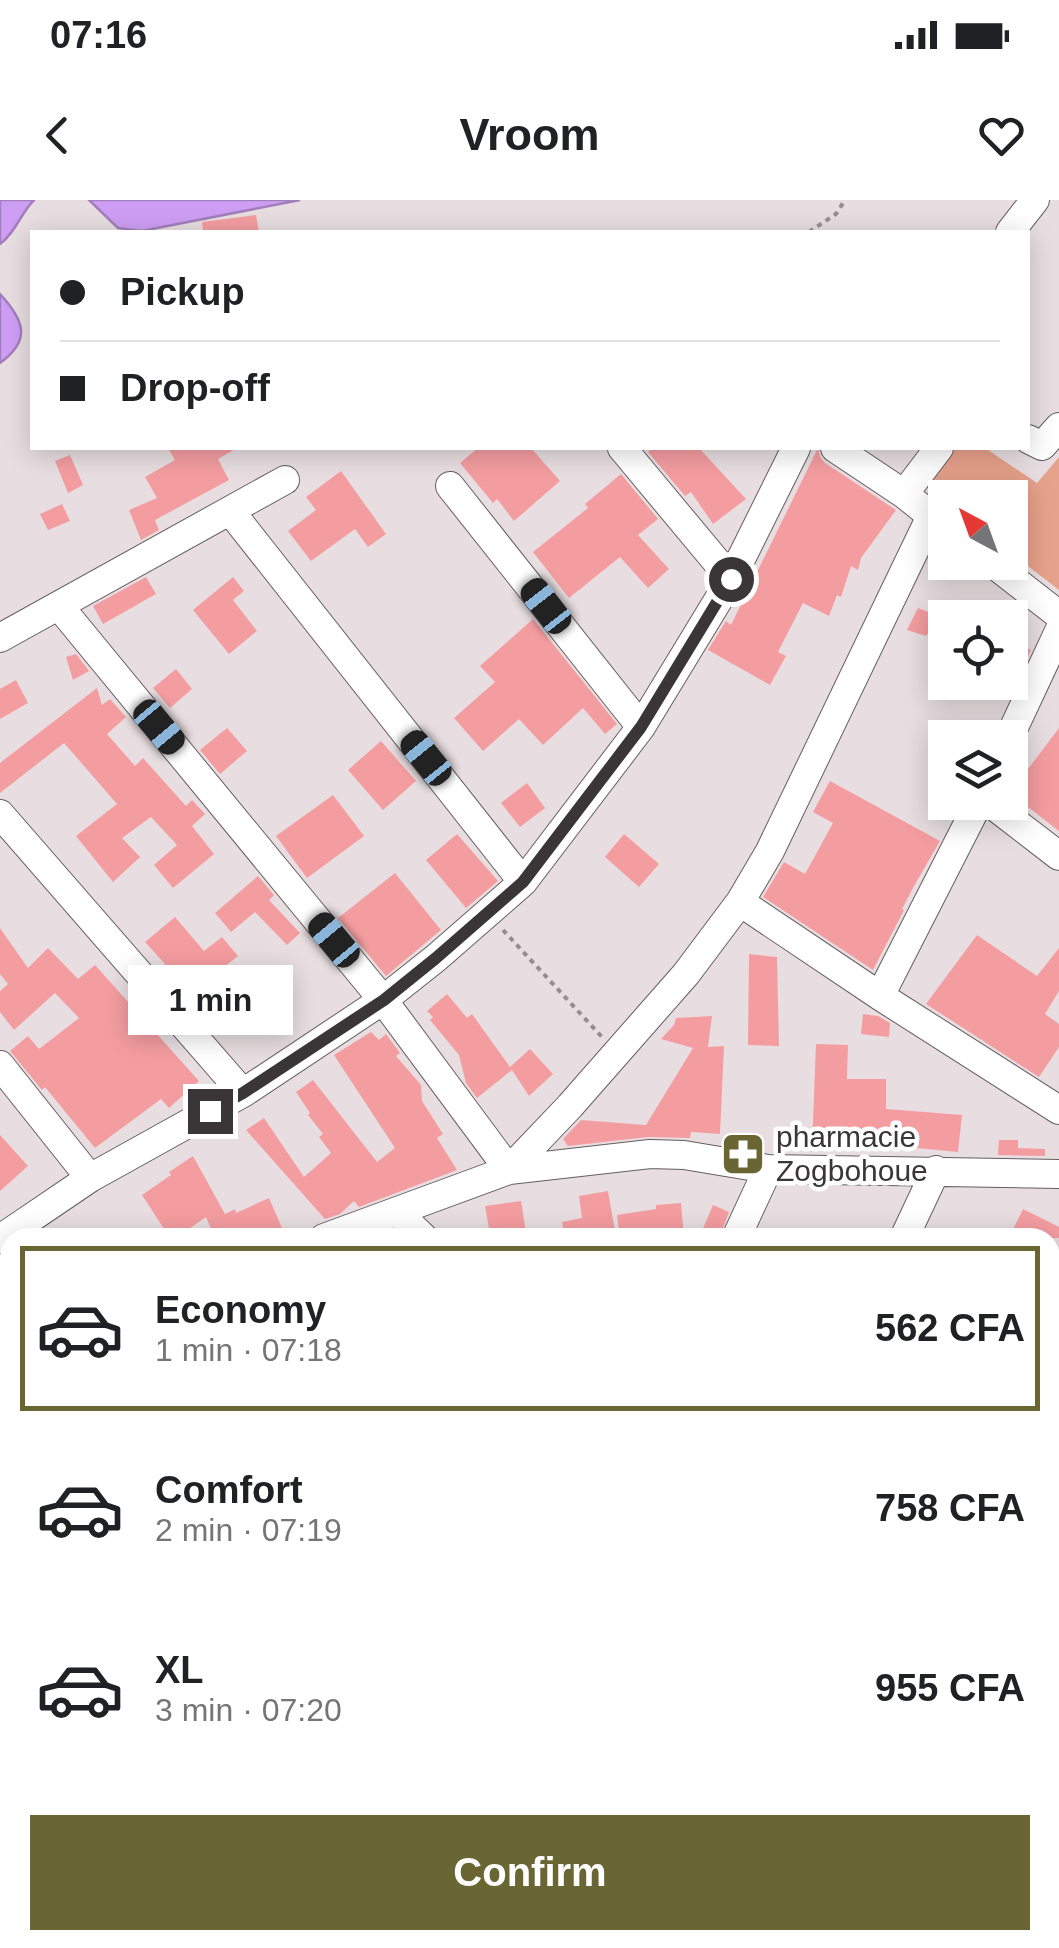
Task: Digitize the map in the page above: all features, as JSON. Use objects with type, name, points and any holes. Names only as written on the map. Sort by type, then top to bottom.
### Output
[{"type":"street","points":[[1012,230],[1035,200]]},
{"type":"street","points":[[1030,440],[1042,446],[1059,427]]},
{"type":"street","points":[[624,450],[731,579]]},
{"type":"street","points":[[16,1228],[90,1178],[243,1093],[384,1000],[523,882],[641,727],[731,579],[795,450]]},
{"type":"street","points":[[841,450],[928,513]]},
{"type":"street","points":[[904,494],[937,450]]},
{"type":"street","points":[[0,638],[286,480]]},
{"type":"street","points":[[450,486],[641,727]]},
{"type":"street","points":[[231,512],[523,882]]},
{"type":"street","points":[[508,1170],[686,974],[740,902],[770,851],[928,541]]},
{"type":"street","points":[[1014,580],[1059,615]]},
{"type":"street","points":[[59,606],[384,1000],[508,1170]]},
{"type":"street","points":[[1018,720],[1059,631]]},
{"type":"street","points":[[0,814],[243,1093]]},
{"type":"street","points":[[880,996],[970,820]]},
{"type":"street","points":[[1012,820],[1059,856]]},
{"type":"street","points":[[740,902],[1059,1110]]},
{"type":"street","points":[[0,1065],[90,1178]]},
{"type":"street","points":[[352,1228],[508,1170],[650,1154],[684,1155],[768,1169],[1059,1174]]},
{"type":"street","points":[[741,1228],[768,1169]]},
{"type":"street","points":[[909,1228],[936,1170]]},
{"type":"street","points":[[397,1212],[414,1228]]},
{"type":"path","points":[[812,230],[836,214],[845,200]]},
{"type":"path","points":[[487,912],[617,1052]]},
{"type":"shaded area","points":[[0,200],[34,200],[0,244]]},
{"type":"shaded area","points":[[89,200],[300,200],[147,230],[118,228]]},
{"type":"shaded area","points":[[0,294],[15,313],[21,330],[17,346],[0,363]]},
{"type":"shaded area","points":[[952,450],[988,450],[1037,483],[1059,457],[1059,590],[1028,566],[1028,480],[929,480]]},
{"type":"building","points":[[256,215],[259,230],[203,230],[202,222]]},
{"type":"building","points":[[169,450],[234,450],[218,459],[229,480],[155,520],[159,530],[141,540],[129,510],[157,498],[145,477],[175,460]]},
{"type":"building","points":[[476,450],[533,450],[560,481],[514,521],[497,499],[493,503],[460,463]]},
{"type":"building","points":[[701,450],[746,499],[713,524],[691,492],[685,496],[648,452]]},
{"type":"building","points":[[817,450],[825,463],[896,510],[861,558],[858,570],[851,566],[841,597],[837,595],[829,616],[803,603],[778,652],[786,656],[770,685],[708,650],[726,621],[731,625]]},
{"type":"building","points":[[70,455],[83,485],[68,493],[55,461]]},
{"type":"building","points":[[341,471],[386,534],[368,547],[355,529],[311,561],[288,531],[316,510],[306,497]]},
{"type":"building","points":[[621,474],[658,519],[638,535],[669,569],[648,588],[620,557],[569,598],[533,552],[588,508],[585,504]]},
{"type":"building","points":[[62,504],[70,521],[48,530],[40,514]]},
{"type":"building","points":[[146,577],[156,594],[103,624],[93,606]]},
{"type":"building","points":[[233,577],[244,591],[233,600],[257,631],[229,654],[193,610]]},
{"type":"building","points":[[918,608],[928,612],[926,636],[907,630]]},
{"type":"building","points":[[533,619],[617,724],[605,734],[583,708],[543,745],[519,719],[483,751],[454,718],[495,682],[480,666]]},
{"type":"building","points":[[76,654],[89,671],[73,680],[66,657]]},
{"type":"building","points":[[176,669],[192,689],[170,708],[153,688]]},
{"type":"building","points":[[16,680],[28,703],[0,719],[0,689]]},
{"type":"building","points":[[97,688],[102,705],[110,699],[126,717],[107,734],[135,766],[143,758],[186,806],[192,800],[205,814],[192,826],[214,854],[173,888],[154,865],[177,845],[151,817],[122,838],[140,857],[113,882],[76,836],[117,804],[64,743],[0,793],[0,763]]},
{"type":"building","points":[[227,728],[247,751],[220,774],[200,750]]},
{"type":"building","points":[[1059,728],[1059,831],[1028,807],[1028,769]]},
{"type":"building","points":[[381,741],[416,781],[383,810],[348,770]]},
{"type":"building","points":[[830,781],[940,841],[873,970],[763,897],[784,862],[805,874],[833,823],[813,812]]},
{"type":"building","points":[[527,783],[545,808],[520,827],[501,803]]},
{"type":"building","points":[[333,795],[364,836],[307,878],[276,836]]},
{"type":"building","points":[[457,834],[498,881],[466,908],[426,860]]},
{"type":"building","points":[[624,834],[659,864],[639,887],[605,857]]},
{"type":"building","points":[[395,873],[441,930],[386,976],[338,918]]},
{"type":"building","points":[[258,876],[274,895],[269,900],[300,933],[287,945],[255,912],[231,932],[215,913]]},
{"type":"building","points":[[175,917],[204,951],[222,937],[238,956],[197,988],[214,1010],[202,1020],[158,969],[165,964],[145,942]]},
{"type":"building","points":[[0,928],[28,968],[48,948],[78,979],[95,965],[199,1081],[169,1108],[161,1099],[95,1148],[10,1051],[28,1036],[39,1049],[79,1018],[55,993],[14,1030],[0,1012],[0,991],[8,984],[0,974]]},
{"type":"building","points":[[977,935],[1037,976],[1059,948],[1059,991],[1045,1014],[1059,1024],[1059,1047],[1039,1077],[926,1004]]},
{"type":"building","points":[[749,954],[777,957],[779,1046],[748,1045]]},
{"type":"building","points":[[447,994],[467,1018],[472,1014],[510,1067],[530,1049],[553,1074],[529,1096],[512,1070],[477,1098],[466,1083],[459,1055],[427,1011]]},
{"type":"building","points":[[863,1014],[890,1023],[889,1037],[861,1034]]},
{"type":"building","points":[[712,1016],[708,1047],[724,1046],[720,1134],[691,1132],[690,1138],[648,1137],[568,1146],[563,1139],[581,1120],[646,1125],[693,1048],[661,1039],[676,1018]]},
{"type":"building","points":[[371,1032],[379,1040],[386,1034],[400,1053],[396,1056],[421,1085],[422,1101],[443,1134],[437,1138],[457,1170],[359,1207],[354,1201],[340,1214],[325,1219],[246,1130],[264,1118],[304,1177],[331,1153],[296,1092],[313,1080],[377,1162],[395,1148],[334,1055]]},
{"type":"building","points":[[816,1044],[848,1045],[847,1079],[886,1079],[886,1109],[962,1115],[958,1152],[886,1145],[886,1149],[812,1147]]},
{"type":"building","points":[[0,1135],[28,1166],[0,1191]]},
{"type":"building","points":[[999,1140],[1018,1140],[1018,1148],[1045,1149],[1045,1156],[998,1155]]},
{"type":"building","points":[[193,1156],[225,1214],[269,1198],[282,1228],[211,1228],[206,1217],[190,1228],[163,1228],[142,1195],[171,1175],[169,1172]]},
{"type":"building","points":[[608,1191],[614,1228],[563,1228],[562,1222],[582,1218],[579,1196]]},
{"type":"building","points":[[521,1201],[525,1228],[489,1228],[485,1206]]},
{"type":"building","points":[[681,1203],[683,1228],[619,1228],[617,1215],[656,1209],[656,1205]]},
{"type":"building","points":[[713,1205],[729,1212],[723,1228],[703,1228]]},
{"type":"building","points":[[1023,1209],[1059,1227],[1059,1228],[1014,1228]]},
{"type":"place","name":"pharmacie Zogbohoue","points":[[743,1154]]},
{"type":"route","points":[[210,1111],[384,1000],[523,882],[641,727],[731,579]]}]
